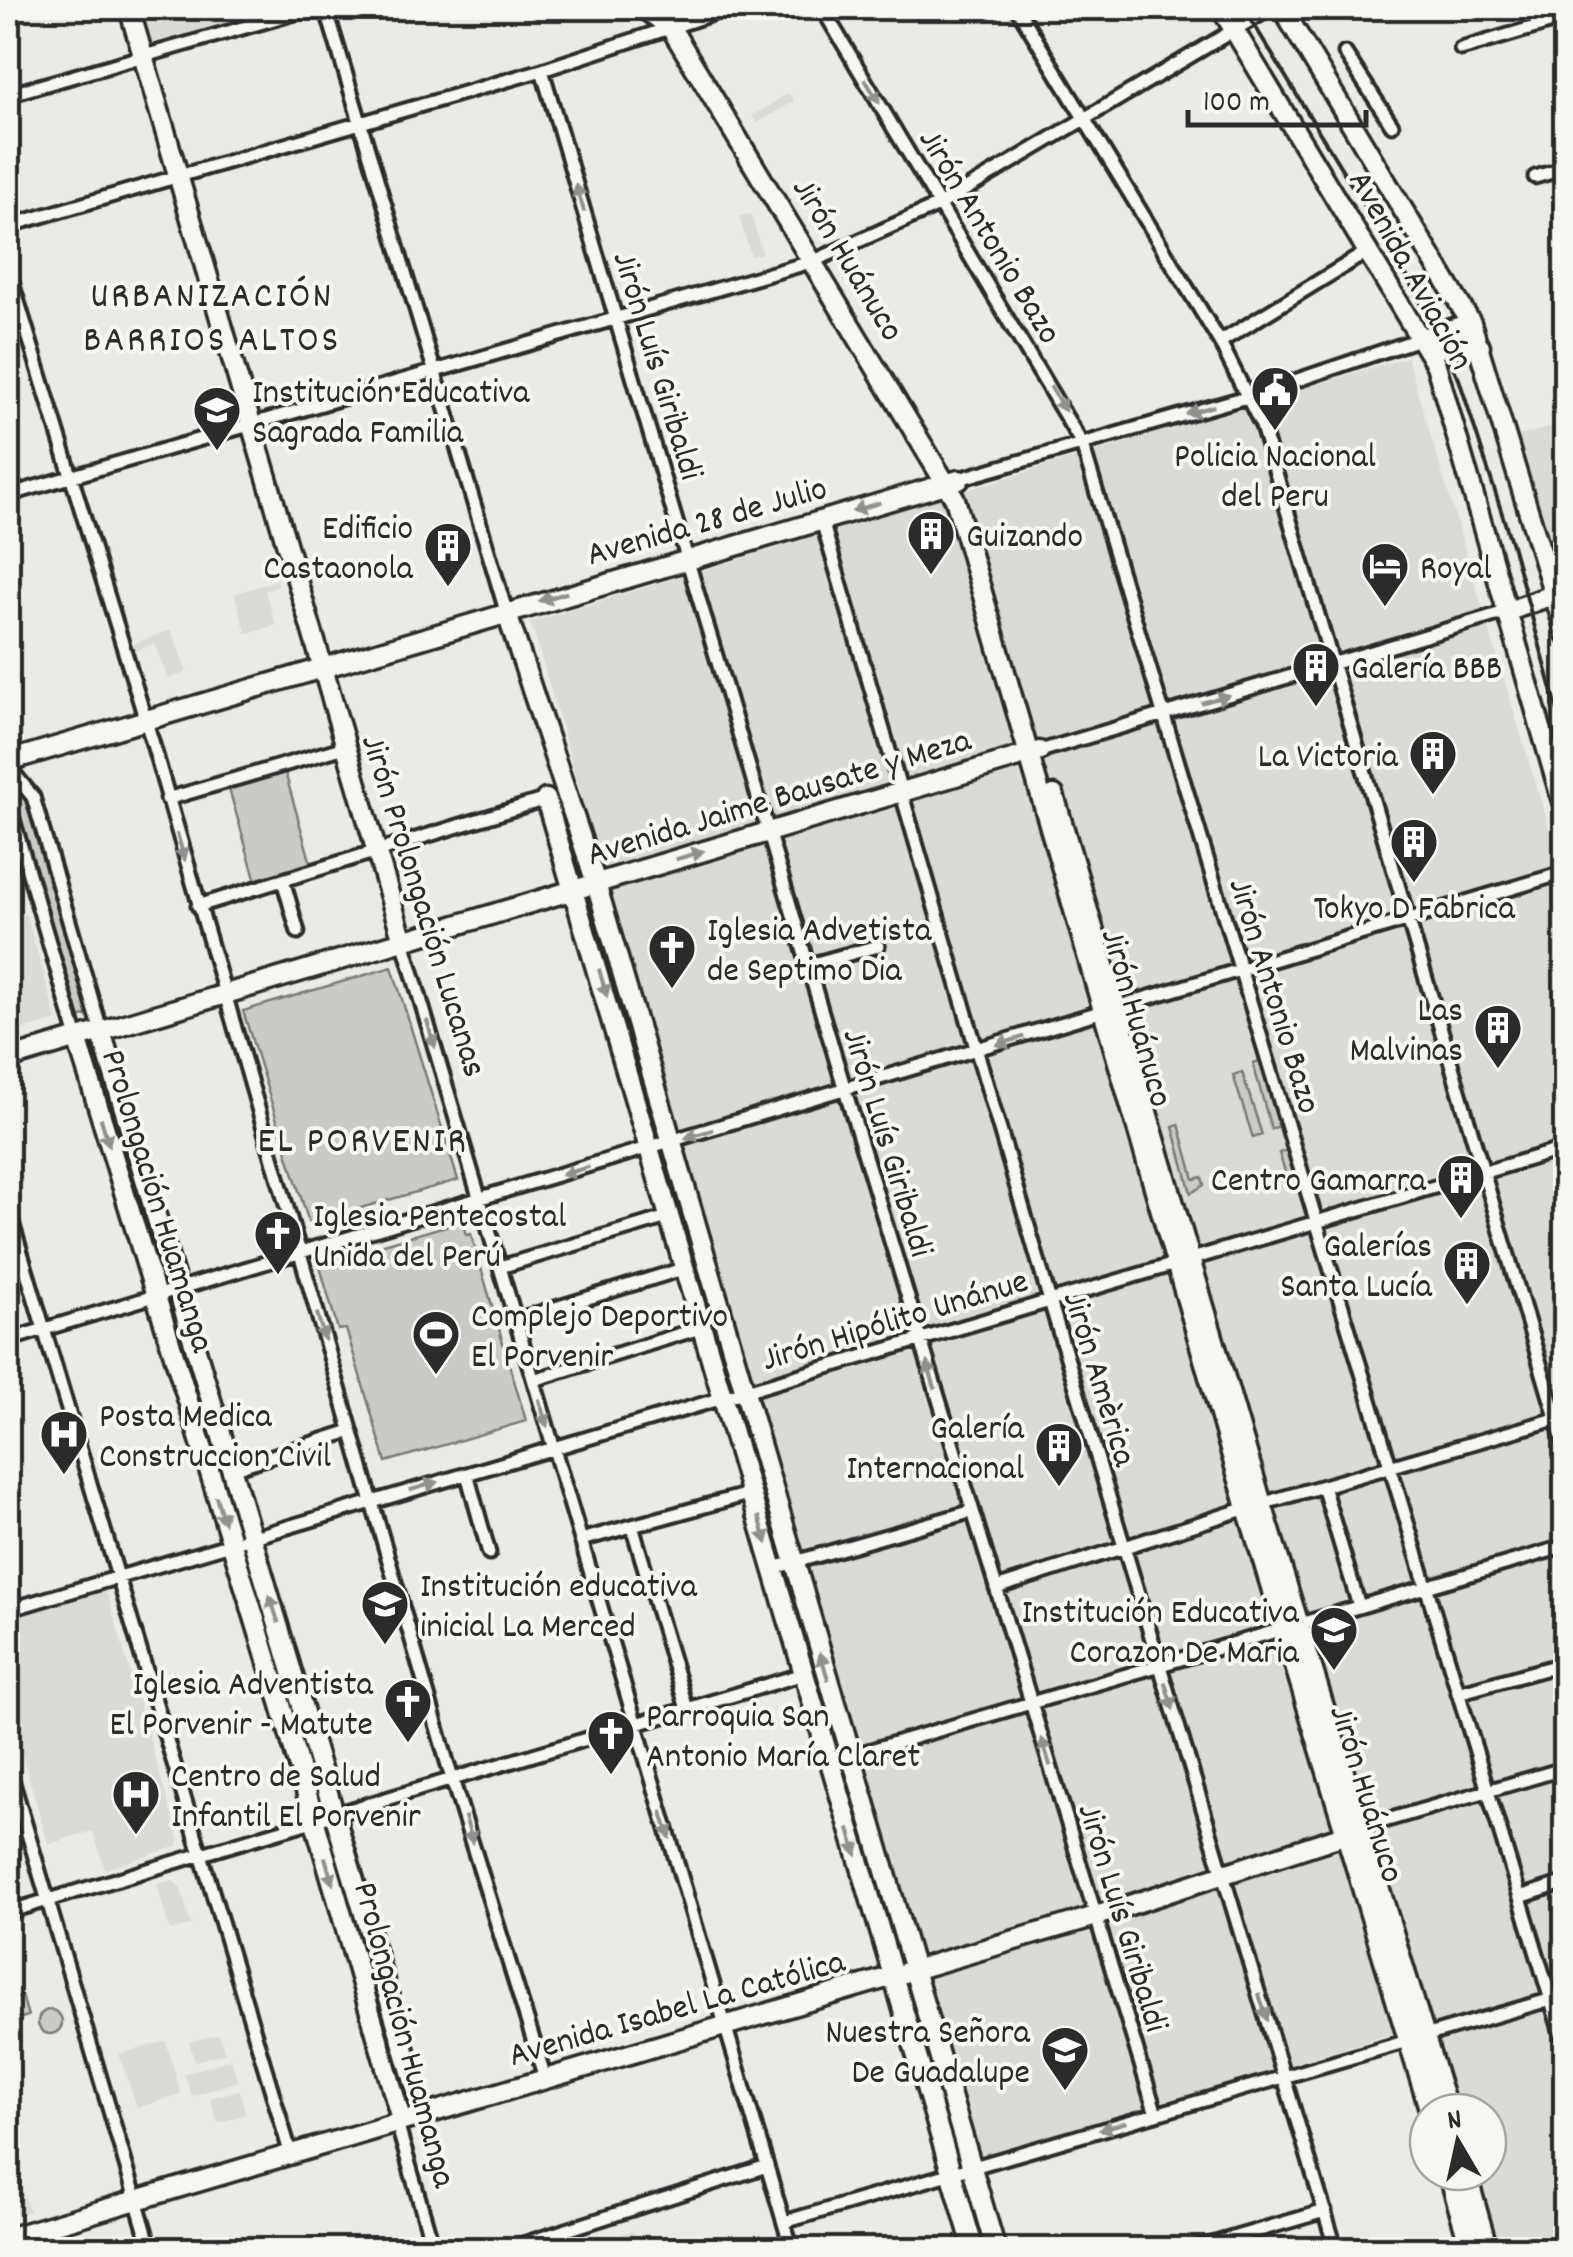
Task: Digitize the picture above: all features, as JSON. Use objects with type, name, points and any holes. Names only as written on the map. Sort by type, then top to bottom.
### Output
[{"type":"street","name":"Jirón Prolongación Lucanas","points":[[129,8],[792,2250]]},
{"type":"street","points":[[8,95],[312,8]]},
{"type":"street","points":[[326,8],[506,612],[596,883],[660,1146],[671,1216],[703,1327],[733,1395],[752,1492],[974,2250]]},
{"type":"street","name":"Jirón Huánuco","points":[[644,8],[676,26]]},
{"type":"street","name":"Jirón Huánuco","points":[[660,8],[676,26],[954,481],[1351,1830],[1417,2037],[1440,2092]]},
{"type":"street","points":[[8,226],[542,70],[730,8]]},
{"type":"street","name":"Jirón Antonio Bazo","points":[[822,8],[1082,444],[1566,2050]]},
{"type":"street","points":[[1018,8],[1250,396],[1483,1172],[1561,1417],[1566,1451]]},
{"type":"street","name":"Avenida Aviación","points":[[1221,8],[1436,365],[1566,814]]},
{"type":"street","points":[[8,495],[820,259],[941,204],[1271,8]]},
{"type":"street","name":"Avenida Aviación","points":[[1282,8],[1472,323],[1559,592],[1566,634]]},
{"type":"street","points":[[1461,49],[1566,18]]},
{"type":"street","points":[[1344,54],[1392,124]]},
{"type":"street","name":"Jirón Luís Giribaldi","points":[[542,70],[845,1090],[1156,2114]]},
{"type":"street","points":[[1535,177],[1566,168]]},
{"type":"street","points":[[1220,342],[1370,250]]},
{"type":"street","points":[[8,269],[144,720],[452,1779],[544,2074]]},
{"type":"street","name":"Avenida 28 de Julio","points":[[8,764],[321,666],[1250,396],[1472,323]]},
{"type":"street","name":"Avenida 28 de Julio","points":[[1422,338],[1439,348],[1480,346]]},
{"type":"street","name":"Jirón Amèrica","points":[[822,520],[1050,1301],[1336,2250]]},
{"type":"street","name":"Avenida Jaime Bausate y Meza","points":[[8,1059],[1333,665],[1509,612],[1559,592]]},
{"type":"street","points":[[167,799],[345,747]]},
{"type":"street","name":"Prolongación Huamanga","points":[[8,764],[33,796],[423,2110]]},
{"type":"street","points":[[198,906],[546,799],[660,1146],[733,1395],[793,1562],[996,2250]]},
{"type":"street","name":"Prolongación Huamanga","points":[[8,802],[314,1820],[434,2250]]},
{"type":"street","points":[[8,1340],[1566,872]]},
{"type":"street","points":[[284,880],[298,932]]},
{"type":"street","points":[[810,965],[878,946]]},
{"type":"street","name":"Jirón Hipólito Unánue","points":[[8,1610],[1566,1148]]},
{"type":"street","points":[[8,1209],[289,2150]]},
{"type":"street","points":[[500,1267],[671,1216]]},
{"type":"street","points":[[516,1320],[686,1268]]},
{"type":"street","points":[[534,1380],[703,1327]]},
{"type":"street","points":[[996,1588],[1254,1506],[1561,1417]]},
{"type":"street","points":[[230,1468],[351,1431]]},
{"type":"street","points":[[467,1474],[490,1553]]},
{"type":"street","points":[[1323,1486],[1359,1606]]},
{"type":"street","points":[[581,1540],[752,1492]]},
{"type":"street","points":[[774,1568],[973,1511]]},
{"type":"street","points":[[632,1526],[687,1709]]},
{"type":"street","points":[[830,1762],[1566,1546]]},
{"type":"street","points":[[1458,1692],[1566,1663]]},
{"type":"street","points":[[8,1912],[804,1674]]},
{"type":"street","points":[[8,1766],[150,2250]]},
{"type":"street","name":"Avenida Isabel La Católica","points":[[8,2227],[289,2150],[1566,1768]]},
{"type":"street","points":[[1520,1896],[1566,1882]]},
{"type":"street","points":[[784,2222],[1566,1995]]},
{"type":"street","name":"Jirón Huánuco","points":[[1417,2037],[1427,2092]]},
{"type":"street","points":[[508,2249],[767,2166]]},
{"type":"street","points":[[1454,2192],[1471,2250]]},
{"type":"street","points":[[1472,2192],[1488,2250]]},
{"type":"street","name":"Avenida Isabel La Católica","points":[[8,2238],[134,2194]]},
{"type":"street","points":[[1191,2250],[1324,2211]]},
{"type":"shaded area","points":[[140,8],[281,8],[150,43]]},
{"type":"shaded area","points":[[789,93],[794,101],[757,123],[752,116]]},
{"type":"shaded area","points":[[751,214],[762,253],[751,256],[739,217]]},
{"type":"shaded area","points":[[1407,357],[1565,881],[1565,2249],[1481,2249],[1463,2192],[1508,2192],[1508,2092],[1433,2092],[1413,2027],[977,2161],[531,622]]},
{"type":"shaded area","points":[[1565,423],[1566,569],[1559,571],[1519,436]]},
{"type":"shaded area","points":[[277,580],[279,586],[265,591],[276,625],[247,634],[234,594]]},
{"type":"shaded area","points":[[171,630],[187,672],[168,679],[155,644],[135,651],[132,644]]},
{"type":"shaded area","points":[[283,765],[313,871],[258,888],[227,782]]},
{"type":"shaded area","points":[[27,793],[90,1015],[77,1018],[14,797]]},
{"type":"shaded area","points":[[26,914],[57,1020],[8,1034],[8,920]]},
{"type":"shaded area","points":[[392,967],[458,1180],[309,1223],[243,1011]]},
{"type":"shaded area","points":[[1264,1060],[1282,1125],[1271,1129],[1253,1063]]},
{"type":"shaded area","points":[[1242,1072],[1262,1135],[1253,1138],[1233,1075]]},
{"type":"shaded area","points":[[119,1106],[164,1271],[149,1275],[104,1111]]},
{"type":"shaded area","points":[[1179,1124],[1194,1179],[1202,1177],[1204,1185],[1191,1193],[1173,1126]]},
{"type":"shaded area","points":[[1290,1149],[1302,1187],[1291,1190],[1279,1153]]},
{"type":"shaded area","name":"Complejo Deportivo El Porvenir","points":[[462,1221],[466,1235],[471,1234],[526,1421],[386,1462],[346,1329],[338,1330],[319,1263]]},
{"type":"shaded area","points":[[190,1356],[239,1521],[234,1525],[181,1357]]},
{"type":"shaded area","points":[[248,1554],[324,1803],[311,1807],[236,1558]]},
{"type":"shaded area","points":[[102,1591],[108,1596],[179,1840],[178,1846],[105,1869],[93,1831],[48,1844],[8,1703],[8,1620]]},
{"type":"shaded area","points":[[330,1832],[407,2092],[397,2095],[319,1835]]},
{"type":"shaded area","points":[[172,1880],[181,1888],[191,1925],[170,1931],[157,1884]]},
{"type":"shaded area","points":[[22,1996],[28,2016],[8,2022],[8,2000]]},
{"type":"shaded area","points":[[50,2010],[59,2013],[59,2031],[50,2034],[41,2031],[38,2022],[41,2013]]},
{"type":"shaded area","points":[[219,2034],[225,2053],[195,2061],[189,2042]]},
{"type":"shaded area","points":[[166,2041],[181,2094],[137,2108],[119,2054]]},
{"type":"shaded area","points":[[231,2059],[238,2081],[192,2096],[184,2074]]},
{"type":"shaded area","points":[[239,2090],[246,2114],[218,2123],[210,2098]]},
{"type":"shaded area","points":[[12,2157],[29,2211],[9,2217],[8,2159]]},
{"type":"shaded area","points":[[633,2231],[639,2249],[592,2249],[590,2244]]},
{"type":"railway","points":[[1244,8],[1406,275],[1459,379],[1512,545],[1566,740]]},
{"type":"place","name":"Policia Nacional del Peru","points":[[1275,432]]},
{"type":"place","name":"Institución Educativa Sagrada Familia","points":[[217,452]]},
{"type":"place","name":"Guizando","points":[[931,576]]},
{"type":"place","name":"Edificio Castaonola","points":[[448,588]]},
{"type":"place","name":"Royal","points":[[1385,608]]},
{"type":"place","name":"Galería BBB","points":[[1316,708]]},
{"type":"place","name":"La Victoria","points":[[1433,796]]},
{"type":"place","name":"Tokyo D Fabrica","points":[[1414,884]]},
{"type":"place","name":"Iglesia Advetista de Septimo Dia","points":[[672,990]]},
{"type":"place","name":"Las Malvinas","points":[[1498,1070]]},
{"type":"place","name":"Centro Gamarra","points":[[1461,1220]]},
{"type":"place","name":"Iglesia Pentecostal Unida del Perú","points":[[278,1276]]},
{"type":"place","name":"Galerías Santa Lucía","points":[[1467,1306]]},
{"type":"place","name":"Complejo Deportivo El Porvenir","points":[[436,1376]]},
{"type":"place","name":"Posta Medica Construccion Civil","points":[[64,1476]]},
{"type":"place","name":"Galería Internacional","points":[[1059,1488]]},
{"type":"place","name":"Institución educativa inicial La Merced","points":[[385,1646]]},
{"type":"place","name":"Institución Educativa Corazon De Maria","points":[[1334,1672]]},
{"type":"place","name":"Iglesia Adventista El Porvenir - Matute","points":[[408,1744]]},
{"type":"place","name":"Parroquia San Antonio María Claret","points":[[611,1776]]},
{"type":"place","name":"Centro de Salud Infantil El Porvenir","points":[[136,1836]]},
{"type":"place","name":"Nuestra Señora De Guadalupe","points":[[1065,2092]]},
{"type":"district","name":"URBANIZACIÓN BARRIOS ALTOS","points":[[212,315]]},
{"type":"district","name":"EL PORVENIR","points":[[363,1138]]}]
